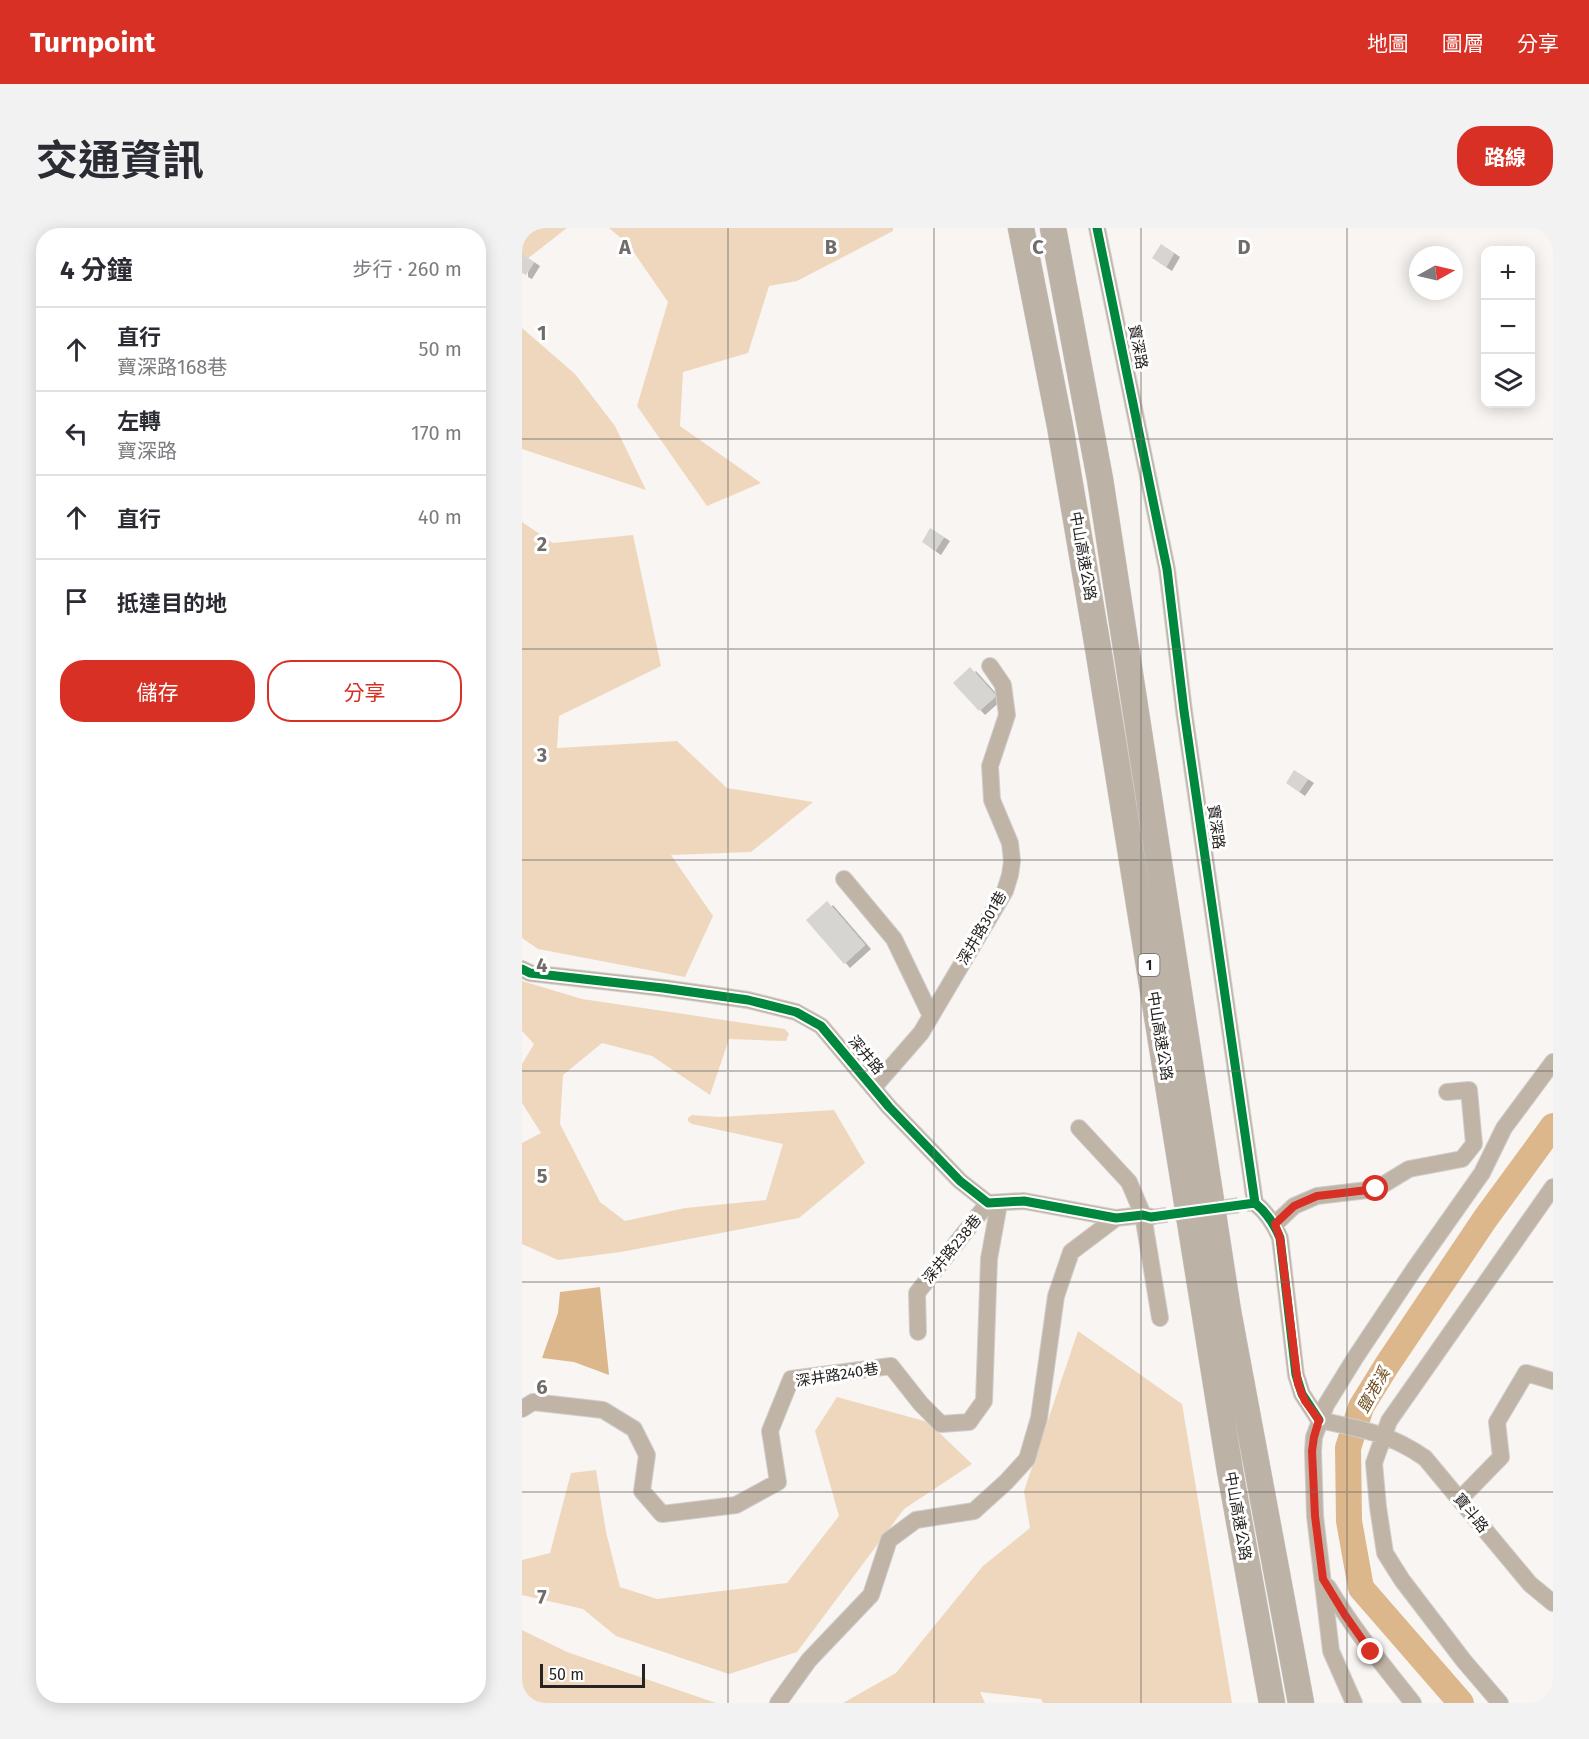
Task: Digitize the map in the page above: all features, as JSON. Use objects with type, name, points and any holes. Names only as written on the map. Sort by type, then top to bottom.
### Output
[{"type":"highway","name":"中山高速公路","points":[[1021,228],[1060,426],[1098,648],[1228,1459],[1272,1703]]},
{"type":"highway","name":"中山高速公路","points":[[1053,228],[1100,479],[1228,1311],[1301,1703]]},
{"type":"street","name":"寶深路","points":[[1097,228],[1167,569],[1184,711],[1255,1203],[1275,1224]]},
{"type":"street","name":"深井路301巷","points":[[873,1088],[921,1033],[1005,891],[1010,875],[1012,861],[1010,843],[992,800],[990,766],[1007,715],[1003,685],[990,666]]},
{"type":"street","points":[[844,879],[894,939],[931,1016]]},
{"type":"street","name":"深井路","points":[[522,969],[530,973],[748,1000],[796,1012],[821,1026],[889,1107],[960,1180],[993,1204]]},
{"type":"street","points":[[1354,1703],[1331,1651],[1315,1516],[1312,1451],[1319,1420],[1355,1358],[1482,1173],[1504,1128],[1553,1062]]},
{"type":"street","points":[[1319,1420],[1305,1401],[1298,1384],[1280,1238],[1275,1224],[1294,1206],[1317,1196],[1376,1189],[1409,1169],[1462,1159],[1474,1144],[1469,1090],[1447,1092]]},
{"type":"street","points":[[1079,1128],[1130,1182],[1147,1216],[1160,1318]]},
{"type":"street","points":[[1500,1703],[1464,1661],[1402,1580],[1385,1553],[1374,1462],[1382,1434],[1389,1421],[1553,1187]]},
{"type":"street","points":[[993,1204],[1024,1201],[1116,1218],[1147,1216]]},
{"type":"street","name":"深井路238巷","points":[[918,1332],[917,1293],[993,1204]]},
{"type":"street","name":"深井路240巷","points":[[522,1409],[533,1402],[603,1410],[634,1429],[647,1455],[642,1491],[662,1514],[736,1504],[778,1482],[770,1431],[791,1379],[891,1366],[921,1404],[941,1424],[969,1422],[984,1401],[993,1204]]},
{"type":"street","points":[[778,1703],[808,1660],[871,1595],[889,1540],[916,1520],[974,1511],[1027,1459],[1039,1418],[1056,1296],[1071,1252],[1116,1218]]},
{"type":"street","points":[[1460,1499],[1501,1456],[1497,1422],[1526,1373],[1553,1381]]},
{"type":"street","name":"寶斗路","points":[[1319,1420],[1382,1434],[1411,1448],[1425,1458],[1530,1584],[1553,1603]]},
{"type":"street","points":[[1323,1579],[1351,1624],[1413,1703]]},
{"type":"shaded area","points":[[522,228],[567,228],[522,263]]},
{"type":"shaded area","points":[[609,228],[893,228],[893,231],[797,281],[769,286],[748,353],[683,372],[680,426],[761,483],[707,506],[637,406],[668,302],[628,244]]},
{"type":"shaded area","points":[[522,328],[575,374],[615,426],[646,490],[522,449]]},
{"type":"shaded area","points":[[522,522],[553,543],[633,535],[661,666],[559,716],[557,748],[677,741],[727,788],[813,802],[751,852],[671,855],[713,916],[685,977],[538,949],[522,938]]},
{"type":"shaded area","points":[[522,981],[582,999],[785,1029],[789,1034],[786,1041],[729,1039],[710,1095],[652,1056],[602,1043],[563,1075],[560,1124],[600,1202],[625,1221],[685,1208],[766,1200],[783,1144],[692,1124],[688,1118],[692,1115],[720,1117],[834,1110],[865,1163],[799,1218],[621,1252],[558,1260],[522,1244],[522,1143],[541,1133],[522,1103],[522,1064],[534,1044],[522,1031]]},
{"type":"shaded area","points":[[600,1287],[609,1375],[574,1362],[542,1358],[558,1313],[560,1292]]},
{"type":"shaded area","points":[[1078,1331],[1182,1404],[1232,1703],[1043,1703],[1041,1699],[980,1692],[985,1703],[843,1703],[896,1673],[983,1566],[1030,1528],[1024,1491]]},
{"type":"shaded area","points":[[837,1397],[928,1422],[972,1464],[904,1509],[797,1652],[729,1674],[616,1636],[583,1609],[522,1595],[522,1560],[550,1553],[571,1473],[596,1470],[606,1532],[620,1587],[657,1599],[787,1583],[839,1516],[815,1431]]},
{"type":"shaded area","points":[[522,1630],[567,1652],[716,1703],[522,1703]]},
{"type":"building","points":[[1161,244],[1174,253],[1166,267],[1152,258]]},
{"type":"building","points":[[522,254],[534,262],[526,275],[522,273]]},
{"type":"building","points":[[930,528],[944,537],[935,551],[922,542]]},
{"type":"building","points":[[970,667],[996,696],[979,711],[953,683]]},
{"type":"building","points":[[1294,770],[1308,779],[1299,792],[1286,783]]},
{"type":"building","points":[[827,901],[865,945],[844,964],[806,920]]},
{"type":"waterway","name":"鹽港溪","points":[[1461,1703],[1361,1588],[1349,1521],[1348,1448],[1361,1407],[1387,1365],[1485,1219],[1553,1126]]},
{"type":"tunnel","points":[[1151,1217],[1255,1203]]},
{"type":"cycle path","points":[[1097,228],[1167,569],[1184,711],[1255,1203],[1270,1219],[1280,1238],[1296,1375],[1302,1394],[1319,1420]]},
{"type":"cycle path","points":[[522,969],[530,973],[748,1000],[796,1012],[821,1026],[889,1107],[960,1181],[988,1203],[1024,1201],[1116,1218],[1143,1215],[1151,1217],[1255,1203]]},
{"type":"route","points":[[1371,1652],[1323,1579],[1315,1516],[1312,1451],[1319,1420],[1305,1401],[1298,1384],[1280,1238],[1275,1224],[1294,1206],[1317,1196],[1376,1189]]}]
